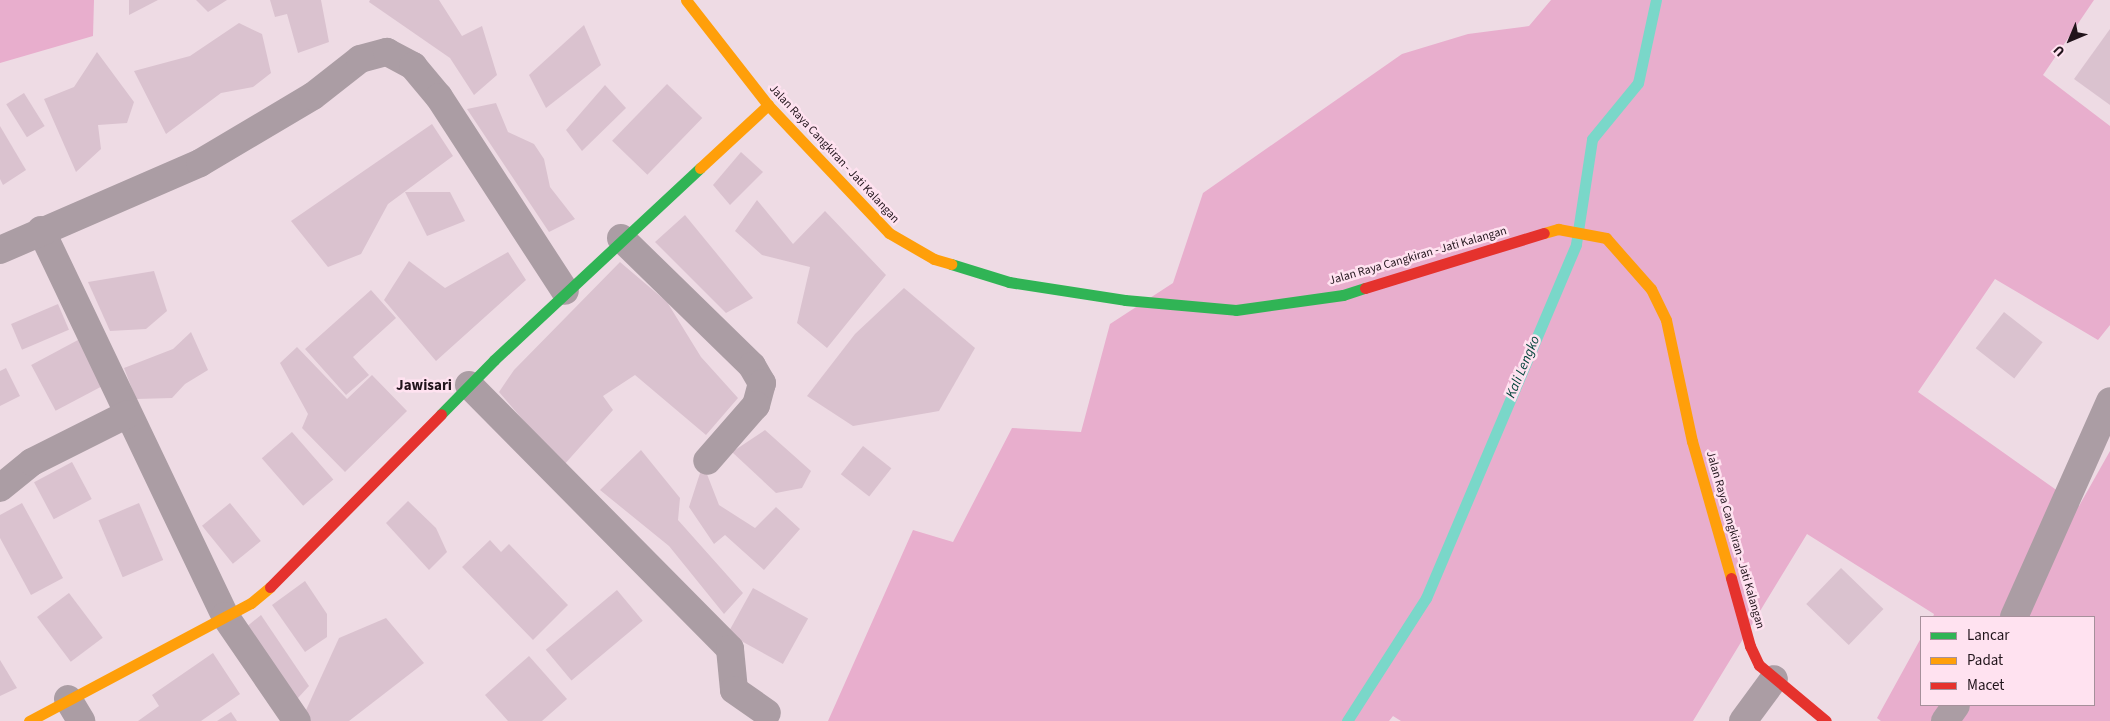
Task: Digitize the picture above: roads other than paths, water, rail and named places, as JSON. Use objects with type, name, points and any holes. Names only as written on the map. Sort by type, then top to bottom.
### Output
[{"type":"street","name":"Jalan Raya Cangkiran - Jati Kalangan","points":[[686,0],[768,105],[889,233],[934,259],[1009,282],[1125,300],[1236,310],[1343,295],[1558,229],[1606,238],[1651,288],[1666,320],[1692,440],[1750,646],[1759,665],[1826,721]]},
{"type":"street","points":[[0,250],[41,230],[200,163],[314,96],[360,59],[387,52],[413,66],[439,98],[565,291]]},
{"type":"street","points":[[29,721],[74,710],[225,616],[251,603],[297,562],[469,385],[565,291],[768,105]]},
{"type":"street","points":[[41,230],[225,616],[296,721]]},
{"type":"street","points":[[621,238],[752,366],[762,383],[756,405],[707,461]]},
{"type":"street","points":[[469,385],[730,649],[734,690],[766,712]]},
{"type":"street","points":[[2014,616],[2110,401]]},
{"type":"street","points":[[0,488],[48,452],[128,414]]},
{"type":"street","points":[[1743,721],[1774,679]]},
{"type":"street","points":[[1944,721],[1955,706]]},
{"type":"waterway","name":"Kali Lengko","points":[[1347,721],[1426,598],[1576,244],[1592,139],[1638,83],[1656,0]]},
{"type":"district","name":"Jawisari","points":[[424,386]]}]
